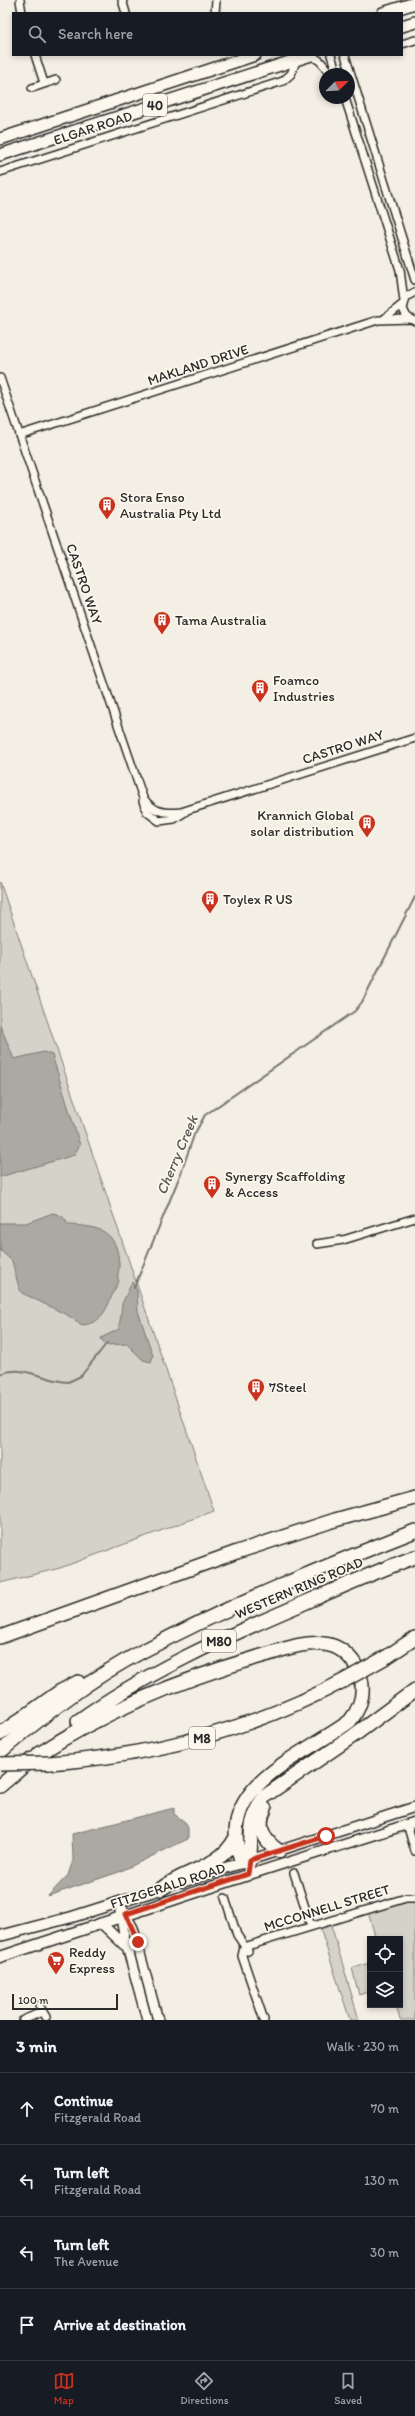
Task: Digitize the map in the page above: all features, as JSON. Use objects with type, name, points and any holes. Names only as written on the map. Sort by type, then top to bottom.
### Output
[{"type":"highway","points":[[0,1636],[237,1552],[336,1520],[415,1498]]},
{"type":"highway","name":"WESTERN RING ROAD","points":[[0,1752],[65,1699],[142,1651],[301,1578],[415,1531]]},
{"type":"highway","name":"WESTERN RING ROAD","points":[[0,1786],[78,1720],[120,1693],[200,1650],[283,1612],[415,1557]]},
{"type":"highway","name":"M8","points":[[0,1764],[49,1763],[128,1755],[190,1741],[271,1715],[347,1680],[415,1638]]},
{"type":"highway","points":[[39,1754],[71,1733],[97,1719],[182,1681],[300,1645],[324,1644],[336,1647],[353,1662],[361,1680],[362,1696],[354,1715],[342,1727],[263,1779],[250,1792],[239,1813],[236,1839],[230,1848],[213,1862],[195,1872],[170,1882],[161,1889]]},
{"type":"highway","points":[[0,1734],[60,1692],[104,1668],[142,1651]]},
{"type":"highway","points":[[246,1861],[250,1826],[259,1803],[273,1789],[304,1769],[415,1690]]},
{"type":"highway","points":[[279,1851],[264,1836],[260,1824],[261,1817],[273,1798],[304,1769]]},
{"type":"highway","points":[[236,1839],[246,1861]]},
{"type":"main road","points":[[386,12],[415,3]]},
{"type":"main road","points":[[403,26],[415,22]]},
{"type":"main road","name":"40","points":[[0,139],[252,56]]},
{"type":"main road","name":"40","points":[[0,155],[308,56]]},
{"type":"main road","points":[[246,1861],[248,1874]]},
{"type":"main road","name":"FITZGERALD ROAD","points":[[0,1936],[119,1903],[246,1861]]},
{"type":"main road","name":"FITZGERALD ROAD","points":[[0,1958],[248,1874]]},
{"type":"main road","points":[[0,1953],[42,1944]]},
{"type":"street","points":[[20,0],[22,12]]},
{"type":"street","points":[[122,0],[126,12]]},
{"type":"street","points":[[215,12],[216,0]]},
{"type":"street","points":[[403,44],[415,40]]},
{"type":"street","points":[[35,56],[44,83]]},
{"type":"street","points":[[313,56],[320,60],[326,68]]},
{"type":"street","points":[[331,56],[336,68]]},
{"type":"street","points":[[345,56],[415,280]]},
{"type":"street","name":"ELGAR ROAD","points":[[0,172],[282,81],[291,74],[297,59]]},
{"type":"street","points":[[32,88],[56,80]]},
{"type":"street","points":[[347,104],[400,270],[404,313],[413,321]]},
{"type":"street","name":"MAKLAND DRIVE","points":[[20,435],[384,319],[404,303],[410,294],[415,292]]},
{"type":"street","name":"MAKLAND DRIVE","points":[[384,319],[413,321]]},
{"type":"street","name":"CASTRO WAY","points":[[0,378],[143,798],[152,809],[163,813],[188,810],[415,738]]},
{"type":"street","points":[[317,1244],[343,1240],[415,1218]]},
{"type":"street","points":[[410,1809],[415,1817]]},
{"type":"street","points":[[410,1809],[415,1851]]},
{"type":"street","name":"FITZGERALD ROAD","points":[[246,1861],[410,1809]]},
{"type":"street","name":"FITZGERALD ROAD","points":[[248,1874],[411,1823]]},
{"type":"street","points":[[294,1872],[311,1926]]},
{"type":"street","name":"MCCONNELL STREET","points":[[406,1898],[415,1891]]},
{"type":"street","points":[[224,1898],[236,1935],[246,1949],[247,1968],[264,2020]]},
{"type":"street","name":"MCCONNELL STREET","points":[[246,1949],[256,1944],[311,1926],[406,1898],[415,1898]]},
{"type":"street","points":[[119,1903],[123,1916],[128,1950],[147,2020]]},
{"type":"street","points":[[123,1916],[138,1942],[158,2020]]},
{"type":"street","points":[[101,1923],[116,1935],[128,1950]]},
{"type":"street","points":[[23,2020],[42,2011]]},
{"type":"shaded area","points":[[0,882],[214,1511],[60,1568],[0,1583]]},
{"type":"shaded area","points":[[0,1025],[14,1059],[44,1052],[52,1055],[80,1145],[74,1155],[0,1177]]},
{"type":"shaded area","points":[[53,1213],[62,1216],[69,1225],[89,1227],[104,1232],[114,1243],[119,1266],[119,1282],[106,1310],[97,1320],[91,1323],[82,1325],[69,1316],[22,1293],[19,1288],[12,1261],[0,1250],[0,1223],[26,1223]]},
{"type":"shaded area","points":[[132,1282],[137,1290],[138,1311],[153,1356],[151,1362],[143,1360],[127,1344],[105,1345],[101,1338],[119,1329],[122,1304]]},
{"type":"shaded area","points":[[174,1808],[174,1814],[185,1822],[188,1828],[188,1839],[119,1872],[48,1896],[68,1875],[73,1860],[72,1834]]},
{"type":"shaded area","points":[[415,1900],[415,2020],[400,2020],[397,2008],[403,2008],[403,1936],[375,1936],[368,1912]]},
{"type":"shaded area","points":[[329,1925],[332,1928],[359,2020],[350,2020],[320,1928]]},
{"type":"shaded area","points":[[367,1964],[367,1992],[359,1995],[352,1968]]},
{"type":"waterway","name":"Cherry Creek","points":[[134,1288],[181,1173],[194,1135],[205,1115],[355,1011],[362,1002],[415,897]]},
{"type":"waterway","name":"Cherry Creek","points":[[0,1374],[9,1371],[18,1371],[68,1382],[81,1376],[107,1343]]},
{"type":"place","name":"Stora Enso Australia Pty Ltd","points":[[107,520]]},
{"type":"place","name":"Tama Australia","points":[[162,635]]},
{"type":"place","name":"Foamco Industries","points":[[260,703]]},
{"type":"place","name":"Krannich Global solar distribution","points":[[367,838]]},
{"type":"place","name":"Toylex R US","points":[[210,914]]},
{"type":"place","name":"Synergy Scaffolding & Access","points":[[212,1199]]},
{"type":"place","name":"7Steel","points":[[256,1402]]},
{"type":"place","name":"Reddy Express","points":[[56,1975]]},
{"type":"route","points":[[138,1942],[131,1921],[126,1914],[188,1895],[248,1874],[250,1860],[326,1836]]}]
